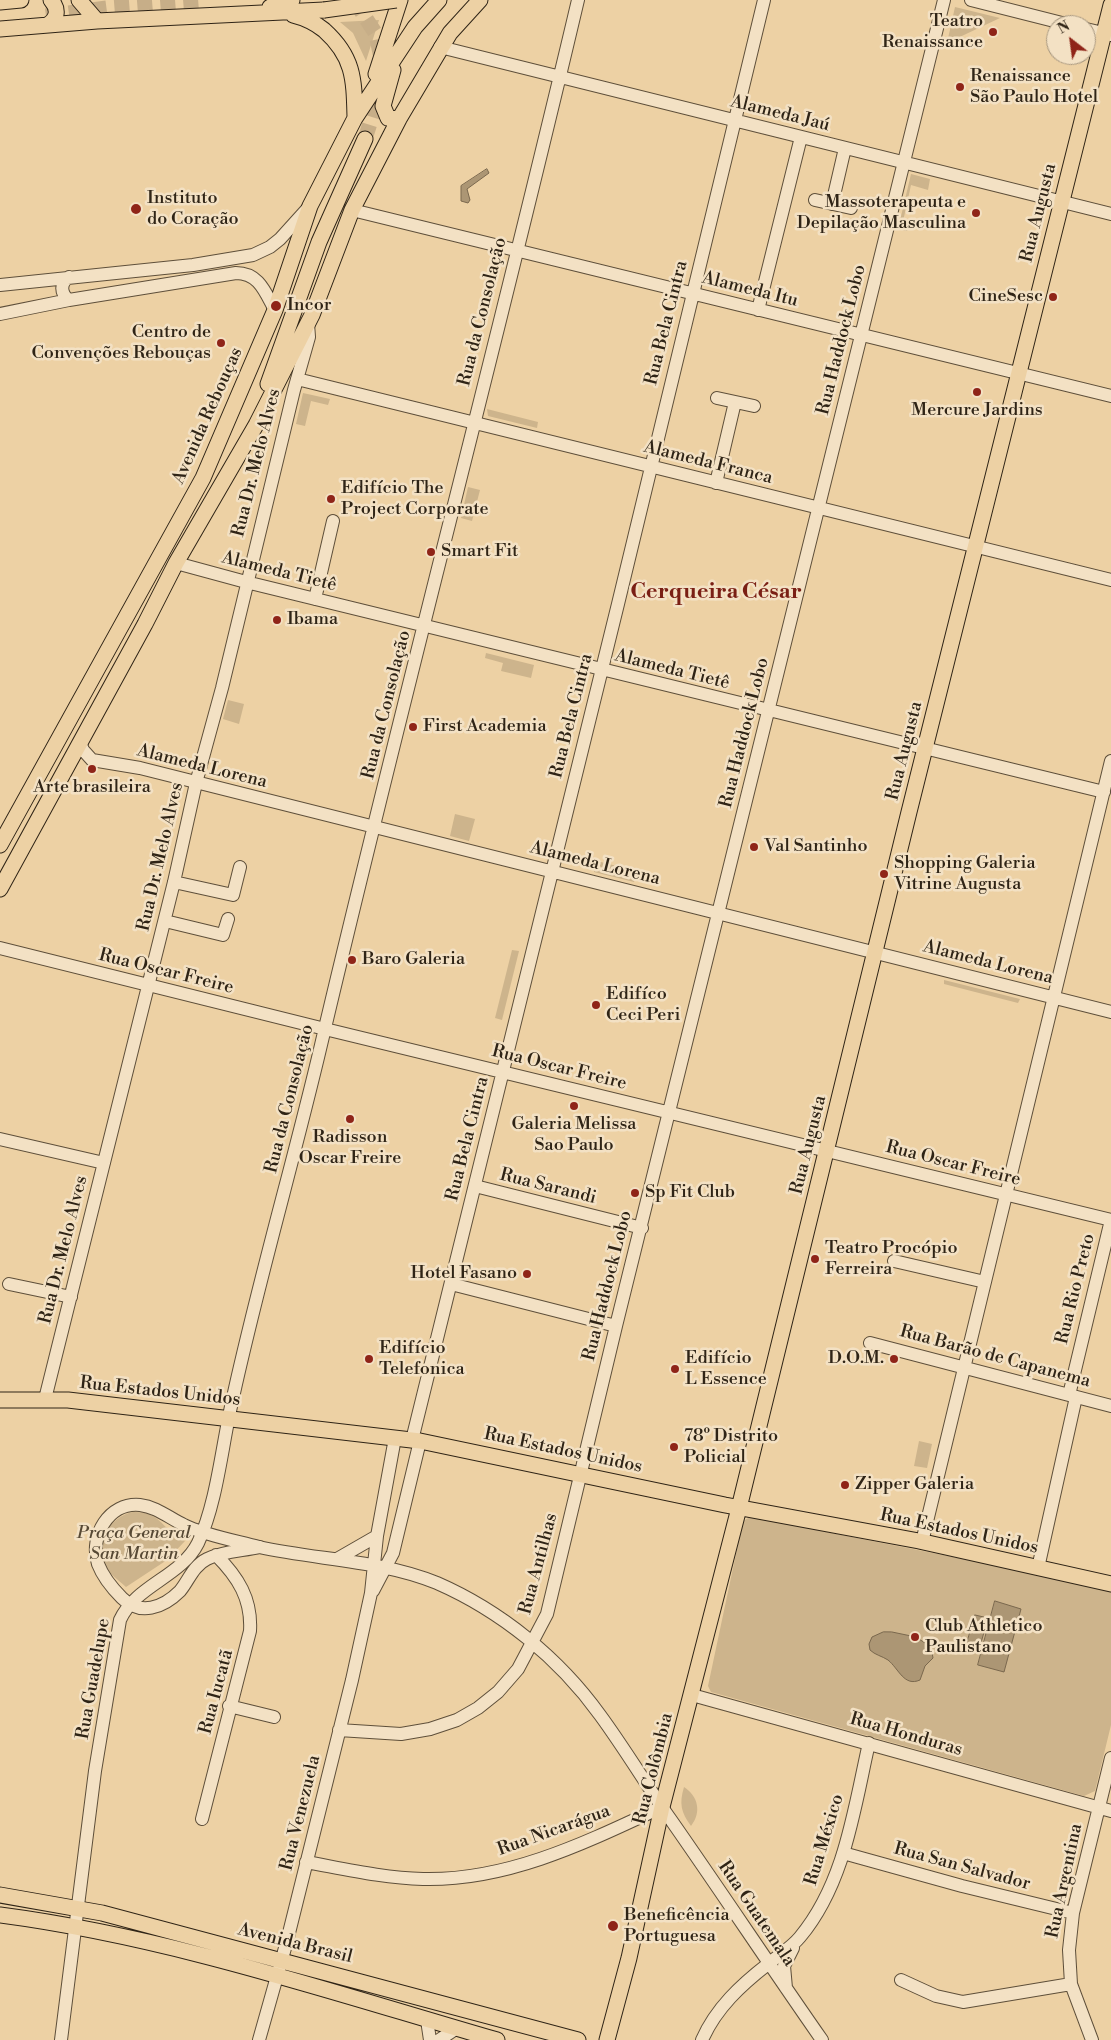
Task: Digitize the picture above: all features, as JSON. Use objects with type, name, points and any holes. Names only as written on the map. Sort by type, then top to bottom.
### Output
[{"type":"main road","points":[[0,2],[21,0]]},
{"type":"main road","points":[[0,30],[47,21],[56,17],[57,11],[51,0]]},
{"type":"main road","points":[[78,0],[97,21]]},
{"type":"main road","points":[[260,12],[292,0]]},
{"type":"main road","points":[[0,20],[97,21],[324,10],[398,0],[378,71],[366,89],[365,102]]},
{"type":"main road","name":"Avenida Rebouças","points":[[0,845],[196,492],[235,407],[275,310],[310,206],[355,118],[403,44],[439,0]]},
{"type":"main road","points":[[0,889],[145,624],[176,563],[256,425],[308,323],[352,210],[399,119],[440,48],[456,25],[480,0]]},
{"type":"main road","name":"Rua Augusta","points":[[739,1508],[975,546],[1062,201],[1107,34],[1111,5]]},
{"type":"main road","points":[[260,12],[306,19],[317,24],[340,46],[352,72],[355,118]]},
{"type":"main road","points":[[399,119],[388,118],[383,106],[394,67],[403,51],[403,44]]},
{"type":"main road","points":[[256,425],[295,304],[319,242],[365,139]]},
{"type":"main road","name":"Rua Estados Unidos","points":[[0,1400],[45,1399],[416,1440],[739,1508],[922,1542],[1111,1584]]},
{"type":"main road","name":"Rua Colômbia","points":[[607,2040],[629,1958],[662,1807],[739,1508]]},
{"type":"main road","name":"Avenida Brasil","points":[[0,1895],[79,1907],[578,2040]]},
{"type":"main road","name":"Avenida Brasil","points":[[0,1915],[76,1926],[181,1950],[498,2040]]},
{"type":"main road","points":[[427,2020],[433,2000]]},
{"type":"street","name":"Rua da Consolação","points":[[202,1531],[578,0]]},
{"type":"street","name":"Rua Bela Cintra","points":[[416,1440],[451,1284],[550,872],[764,0]]},
{"type":"street","name":"Rua Haddock Lobo","points":[[581,1474],[944,0]]},
{"type":"street","points":[[971,0],[1046,19]]},
{"type":"street","name":"Alameda Jaú","points":[[440,48],[1111,214]]},
{"type":"street","points":[[758,310],[801,137]]},
{"type":"street","points":[[832,204],[845,148]]},
{"type":"street","points":[[815,200],[851,208]]},
{"type":"street","points":[[0,285],[194,265],[262,252],[287,232],[310,206]]},
{"type":"street","name":"Alameda Itu","points":[[352,210],[1111,396]]},
{"type":"street","points":[[194,265],[199,271],[195,280]]},
{"type":"street","points":[[0,314],[69,300],[236,273],[252,275],[264,288],[275,310]]},
{"type":"street","points":[[69,300],[64,295],[62,288],[64,282],[70,277]]},
{"type":"street","name":"Rua Dr. Melo Alves","points":[[45,1399],[147,985],[165,921],[196,783],[222,688],[246,582],[309,337],[308,323]]},
{"type":"street","name":"Alameda Franca","points":[[297,379],[650,468],[1111,580]]},
{"type":"street","points":[[717,398],[754,406]]},
{"type":"street","points":[[716,483],[735,402]]},
{"type":"street","points":[[315,600],[333,521]]},
{"type":"street","name":"Alameda Tietê","points":[[176,563],[315,600],[1104,792]]},
{"type":"street","name":"Alameda Lorena","points":[[80,742],[83,750],[92,760],[140,768],[1111,1012]]},
{"type":"street","points":[[922,1542],[1111,762]]},
{"type":"street","points":[[174,882],[233,895],[240,867]]},
{"type":"street","points":[[165,921],[223,935],[228,919]]},
{"type":"street","name":"Rua Oscar Freire","points":[[0,948],[826,1152],[1111,1220]]},
{"type":"street","points":[[0,1140],[104,1163]]},
{"type":"street","name":"Rua Sarandi","points":[[475,1186],[642,1228]]},
{"type":"street","name":"Rua Rio Preto","points":[[1038,1568],[1072,1396],[1111,1220]]},
{"type":"street","points":[[894,1261],[985,1282]]},
{"type":"street","points":[[9,1284],[71,1297]]},
{"type":"street","points":[[451,1284],[616,1326]]},
{"type":"street","name":"Rua Barão de Capanema","points":[[870,1343],[1111,1406]]},
{"type":"street","name":"Rua Venezuela","points":[[381,1567],[377,1536],[395,1438]]},
{"type":"street","name":"Rua Venezuela","points":[[259,2040],[306,1862],[371,1593],[405,1510],[416,1440]]},
{"type":"street","name":"Rua Antilhas","points":[[339,1730],[401,1734],[430,1730],[457,1720],[478,1708],[498,1692],[518,1669],[547,1614],[581,1474]]},
{"type":"street","points":[[254,1548],[216,1556],[198,1566],[182,1589],[162,1605],[141,1609],[129,1605],[112,1588],[98,1563],[96,1549],[98,1534],[103,1524],[111,1515],[134,1505],[144,1505],[185,1526],[254,1548],[381,1567]]},
{"type":"street","name":"Rua Guadelupe","points":[[61,2040],[95,1771],[121,1616],[129,1605],[184,1562],[192,1552],[202,1531]]},
{"type":"street","points":[[337,1559],[361,1548],[377,1536]]},
{"type":"street","points":[[235,1575],[239,1561],[254,1548]]},
{"type":"street","name":"Rua Iucatã","points":[[202,1819],[229,1706],[250,1631],[249,1606],[244,1590],[235,1575],[216,1556]]},
{"type":"street","name":"Rua Guatemala","points":[[381,1567],[436,1583],[474,1602],[533,1642],[579,1688],[600,1714],[768,1964],[822,2040]]},
{"type":"street","name":"Rua Honduras","points":[[692,1695],[1105,1809]]},
{"type":"street","points":[[229,1706],[274,1717]]},
{"type":"street","name":"Rua México","points":[[786,1989],[784,1966],[798,1939],[823,1904],[843,1853],[870,1743]]},
{"type":"street","name":"Rua Argentina","points":[[1092,2040],[1071,1984],[1068,1958],[1073,1913],[1105,1809],[1111,1758]]},
{"type":"street","name":"Rua Nicarágua","points":[[306,1862],[392,1877],[425,1879],[474,1875],[540,1859],[589,1841],[662,1807]]},
{"type":"street","name":"Rua San Salvador","points":[[843,1853],[962,1886],[1073,1913]]},
{"type":"street","name":"Rua México","points":[[702,2040],[714,2018],[727,2001],[798,1939]]},
{"type":"street","points":[[901,1980],[936,1996],[963,2002],[1071,1984]]},
{"type":"street","points":[[427,2020],[430,2040]]},
{"type":"street","points":[[439,2040],[456,2028]]},
{"type":"green space","points":[[955,7],[1000,18],[947,43]]},
{"type":"green space","points":[[379,20],[366,61],[353,33],[340,22]]},
{"type":"green space","points":[[911,174],[930,179],[928,190],[911,185],[902,226],[908,228],[907,231],[898,229]]},
{"type":"green space","points":[[303,393],[330,399],[328,405],[311,401],[305,426],[296,424]]},
{"type":"green space","points":[[487,409],[538,422],[537,428],[488,416]]},
{"type":"green space","points":[[468,487],[480,490],[472,521],[461,518]]},
{"type":"green space","points":[[486,653],[534,665],[531,678],[501,671],[503,663],[485,658]]},
{"type":"green space","points":[[228,700],[244,704],[239,724],[223,719]]},
{"type":"green space","points":[[455,814],[475,819],[469,841],[450,836]]},
{"type":"green space","points":[[597,861],[636,871],[634,882],[594,872]]},
{"type":"green space","points":[[512,950],[519,951],[502,1020],[495,1018]]},
{"type":"green space","points":[[944,980],[1020,999],[1018,1003],[944,984]]},
{"type":"green space","points":[[919,1441],[932,1444],[927,1468],[914,1466]]},
{"type":"green space","name":"Praça General San Martin","points":[[133,1512],[143,1513],[156,1518],[177,1537],[185,1541],[167,1560],[126,1587],[104,1565],[100,1548],[102,1540],[111,1525],[118,1519]]},
{"type":"green space","name":"Club Athletico Paulistano","points":[[750,1517],[1111,1588],[1111,1725],[1095,1791],[1084,1796],[711,1692],[708,1686],[743,1521]]},
{"type":"green space","points":[[684,1787],[693,1795],[697,1805],[697,1815],[691,1826],[682,1808]]},
{"type":"shaded area","points":[[487,169],[489,173],[467,189],[470,200],[468,203],[461,201],[461,186]]},
{"type":"shaded area","points":[[995,1601],[1021,1609],[1004,1672],[978,1665]]},
{"type":"shaded area","points":[[975,1615],[988,1618],[979,1650],[966,1647]]},
{"type":"shaded area","points":[[883,1632],[916,1637],[931,1647],[933,1658],[925,1666],[920,1680],[914,1682],[906,1679],[888,1660],[870,1650],[869,1644],[872,1637]]},
{"type":"tunnel","points":[[46,16],[113,7],[201,0]]},
{"type":"tunnel","points":[[354,0],[376,34],[382,63]]},
{"type":"tunnel","points":[[365,139],[381,88]]},
{"type":"place","name":"Teatro Renaissance","points":[[993,32]]},
{"type":"place","name":"Renaissance São Paulo Hotel","points":[[960,87]]},
{"type":"place","name":"Instituto do Coração","points":[[136,209]]},
{"type":"place","name":"Massoterapeuta e Depilação Masculina","points":[[976,213]]},
{"type":"place","name":"CineSesc","points":[[1053,297]]},
{"type":"place","name":"Incor","points":[[276,306]]},
{"type":"place","name":"Centro de Convenções Rebouças","points":[[221,343]]},
{"type":"place","name":"Mercure Jardins","points":[[977,392]]},
{"type":"place","name":"Edifício The Project Corporate","points":[[331,499]]},
{"type":"place","name":"Smart Fit","points":[[431,552]]},
{"type":"place","name":"Ibama","points":[[277,620]]},
{"type":"place","name":"First Academia","points":[[413,727]]},
{"type":"place","name":"Arte brasileira","points":[[92,769]]},
{"type":"place","name":"Val Santinho","points":[[754,847]]},
{"type":"place","name":"Shopping Galeria Vitrine Augusta","points":[[884,874]]},
{"type":"place","name":"Baro Galeria","points":[[352,960]]},
{"type":"place","name":"Edifíco Ceci Peri","points":[[596,1005]]},
{"type":"place","name":"Galeria Melissa Sao Paulo","points":[[574,1106]]},
{"type":"place","name":"Radisson Oscar Freire","points":[[350,1119]]},
{"type":"place","name":"Sp Fit Club","points":[[635,1193]]},
{"type":"place","name":"Teatro Procópio Ferreira","points":[[815,1259]]},
{"type":"place","name":"Hotel Fasano","points":[[527,1274]]},
{"type":"place","name":"Edifício Telefonica","points":[[369,1359]]},
{"type":"place","name":"D.O.M.","points":[[894,1359]]},
{"type":"place","name":"Edifício L Essence","points":[[675,1369]]},
{"type":"place","name":"78º Distrito Policial","points":[[674,1447]]},
{"type":"place","name":"Zipper Galeria","points":[[845,1485]]},
{"type":"place","name":"Club Athletico Paulistano","points":[[915,1637]]},
{"type":"place","name":"Beneficência Portuguesa","points":[[613,1926]]},
{"type":"district","name":"Cerqueira César","points":[[716,593]]}]
